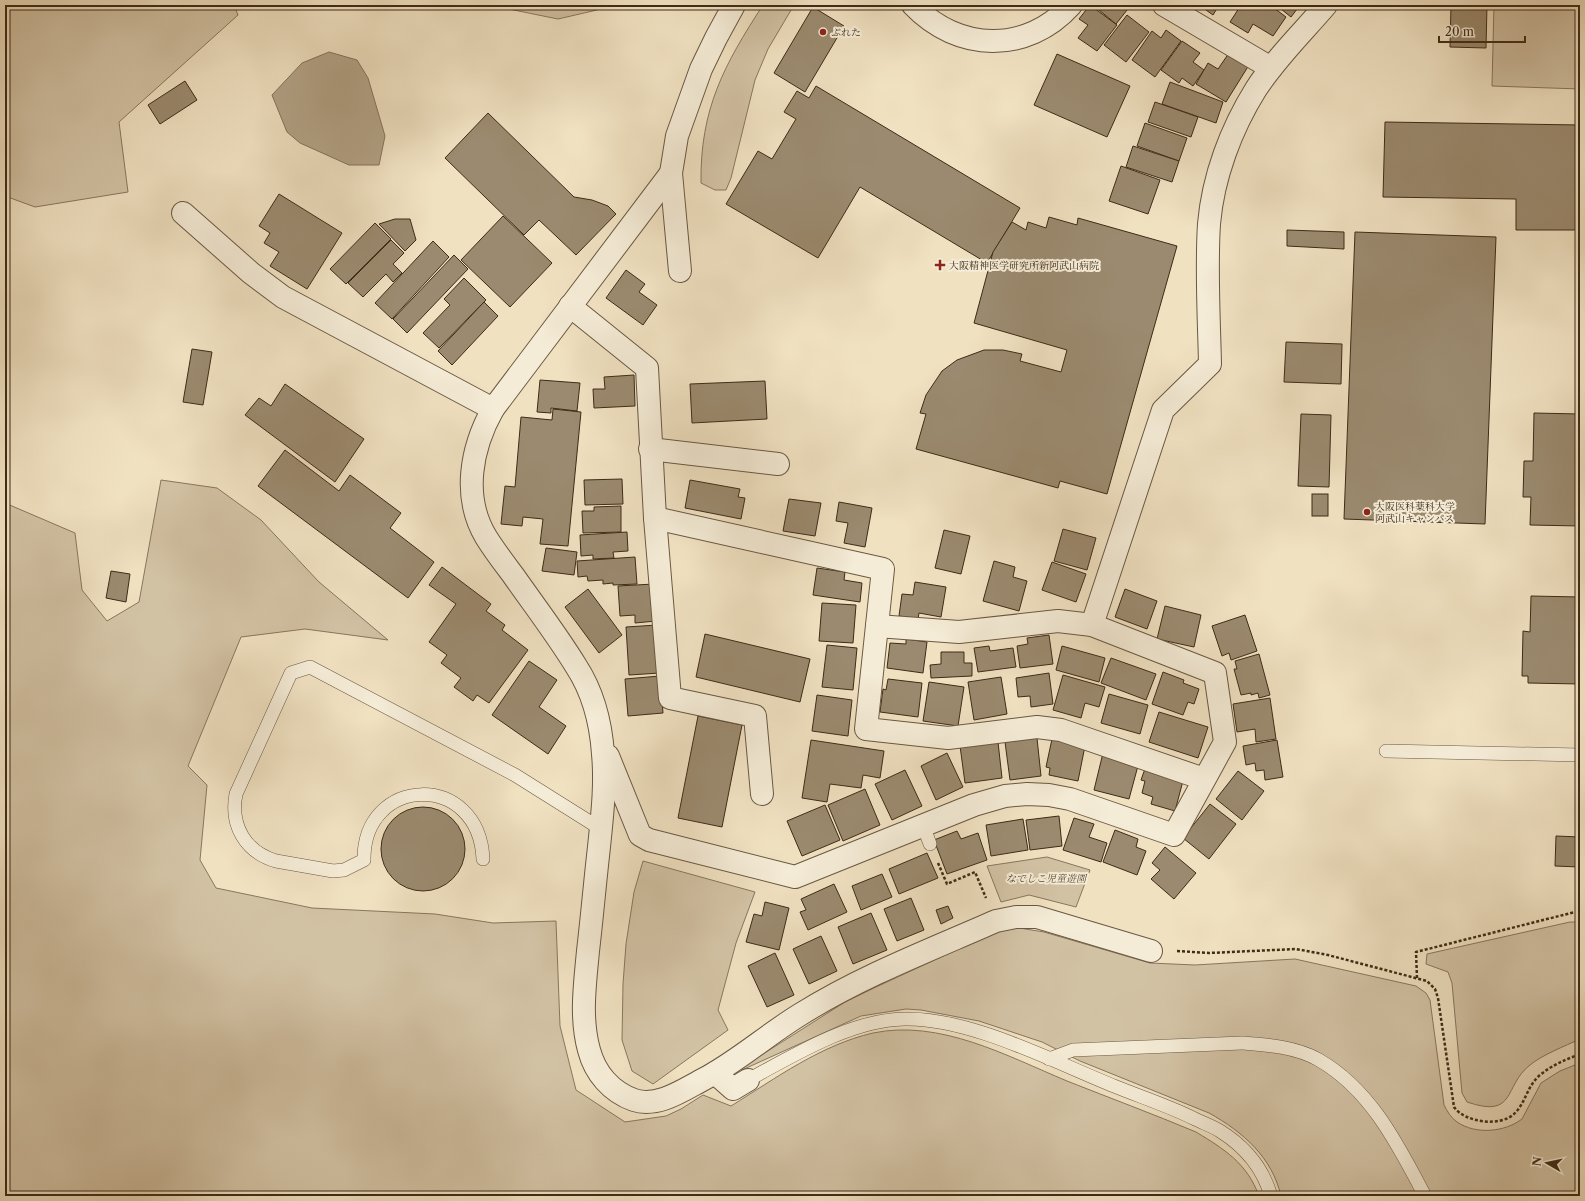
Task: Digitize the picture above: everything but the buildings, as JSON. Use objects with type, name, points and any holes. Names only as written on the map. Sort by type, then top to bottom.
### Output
[{"type":"street","points":[[680,271],[671,173],[677,136],[698,75],[734,5]]},
{"type":"street","points":[[913,5],[937,26],[953,34],[970,39],[1006,41],[1023,37],[1040,30],[1055,20],[1071,5]]},
{"type":"street","points":[[1164,5],[1271,68]]},
{"type":"street","points":[[1092,625],[1163,410],[1210,364],[1209,250],[1213,200],[1221,165],[1234,131],[1251,98],[1271,68],[1326,5]]},
{"type":"street","points":[[671,173],[493,409],[480,435],[473,464],[472,494],[477,515],[485,536],[577,667],[590,695],[602,740],[640,835],[649,840],[795,877],[927,835],[984,801],[1005,796],[1038,794],[1070,799],[1174,835],[1224,742],[1215,673],[1092,625],[1058,621],[959,632],[877,626]]},
{"type":"street","points":[[183,213],[251,272],[283,297],[493,409]]},
{"type":"street","points":[[570,306],[647,368],[650,449],[670,698],[756,716],[762,794]]},
{"type":"street","points":[[650,449],[778,464]]},
{"type":"street","points":[[655,518],[884,568],[866,729],[948,738],[1037,727],[1049,727],[1204,779]]},
{"type":"street","points":[[602,740],[604,776],[601,829],[585,980],[584,1024],[589,1052],[601,1077],[624,1096],[638,1101],[666,1099],[715,1073],[802,1013],[875,974],[994,916],[1037,917],[1151,951]]},
{"type":"street","points":[[715,1073],[733,1089],[748,1080]]},
{"type":"lane","points":[[483,859],[481,836],[469,815],[451,801],[429,794],[406,797],[385,808],[370,826],[366,836],[364,860],[344,870],[333,870],[276,862],[267,859],[252,850],[241,836],[238,828],[234,811],[236,794],[291,673],[310,667],[515,776],[601,829]]},
{"type":"lane","points":[[1386,751],[1580,755]]},
{"type":"lane","points":[[748,1080],[802,1052],[866,1024],[905,1019],[929,1021],[969,1029],[1172,1108],[1219,1130],[1241,1148],[1258,1167],[1265,1179],[1271,1196]]},
{"type":"lane","points":[[1049,1059],[1073,1050],[1242,1043],[1265,1045],[1292,1050],[1318,1060],[1343,1076],[1372,1104],[1425,1196]]},
{"type":"path","points":[[947,884],[975,872],[994,916]]},
{"type":"path","points":[[1417,978],[1416,952],[1580,912]]},
{"type":"path","points":[[1151,951],[1153,944],[1181,952],[1209,953],[1296,949],[1328,955],[1417,978],[1427,982],[1437,993],[1451,1098],[1457,1112],[1465,1117],[1475,1120],[1490,1121],[1513,1115],[1520,1107],[1528,1089],[1540,1075],[1554,1064],[1580,1054]]},
{"type":"green space","points":[[5,5],[234,5],[238,15],[119,122],[128,192],[35,207],[5,196]]},
{"type":"green space","points":[[489,5],[605,5],[597,10],[558,19]]},
{"type":"green space","points":[[763,5],[794,5],[768,49],[755,80],[731,178],[726,190],[715,190],[701,183],[705,132],[710,110],[726,68]]},
{"type":"green space","points":[[1494,5],[1580,5],[1580,89],[1492,86]]},
{"type":"green space","points":[[161,480],[217,488],[261,520],[319,582],[388,640],[305,629],[241,637],[188,766],[207,785],[200,860],[216,888],[312,908],[435,914],[493,923],[556,921],[560,1026],[576,1090],[625,1122],[666,1116],[681,1109],[703,1095],[731,1106],[817,1054],[854,1038],[873,1033],[898,1030],[923,1031],[948,1035],[973,1042],[1196,1132],[1234,1158],[1248,1174],[1259,1196],[5,1196],[5,503],[75,533],[82,590],[107,621],[139,602]]},
{"type":"green space","name":"なでしこ児童遊園","points":[[1047,857],[1090,870],[1076,907],[1029,895],[1001,902],[987,866]]},
{"type":"green space","points":[[643,861],[755,892],[736,943],[718,1010],[728,1030],[653,1084],[632,1071],[622,1040],[623,984],[626,944],[634,892]]},
{"type":"green space","points":[[1570,922],[1580,922],[1580,1039],[1547,1054],[1530,1065],[1522,1073],[1507,1098],[1502,1103],[1494,1106],[1483,1106],[1467,1102],[1462,1093],[1452,983],[1448,972],[1426,964],[1427,954]]},
{"type":"green space","points":[[1019,928],[1044,932],[1150,963],[1195,965],[1295,959],[1416,986],[1426,993],[1430,1000],[1444,1105],[1449,1114],[1457,1122],[1473,1129],[1499,1129],[1507,1127],[1522,1119],[1541,1083],[1560,1071],[1580,1063],[1580,1196],[1281,1196],[1271,1169],[1254,1147],[1233,1128],[1209,1113],[1080,1061],[1042,1042],[979,1021],[921,1010],[906,1009],[861,1016],[742,1070],[741,1068],[845,1002],[1000,930]]},
{"type":"shaded area","points":[[329,52],[357,60],[368,78],[385,136],[379,165],[349,165],[300,143],[287,132],[272,95],[302,63]]},
{"type":"place","name":"ぷれた","points":[[823,32]]},
{"type":"place","name":"大阪精神医学研究所新阿武山病院","points":[[940,265]]},
{"type":"place","name":"大阪医科薬科大学 阿武山キャンパス","points":[[1367,512]]}]
